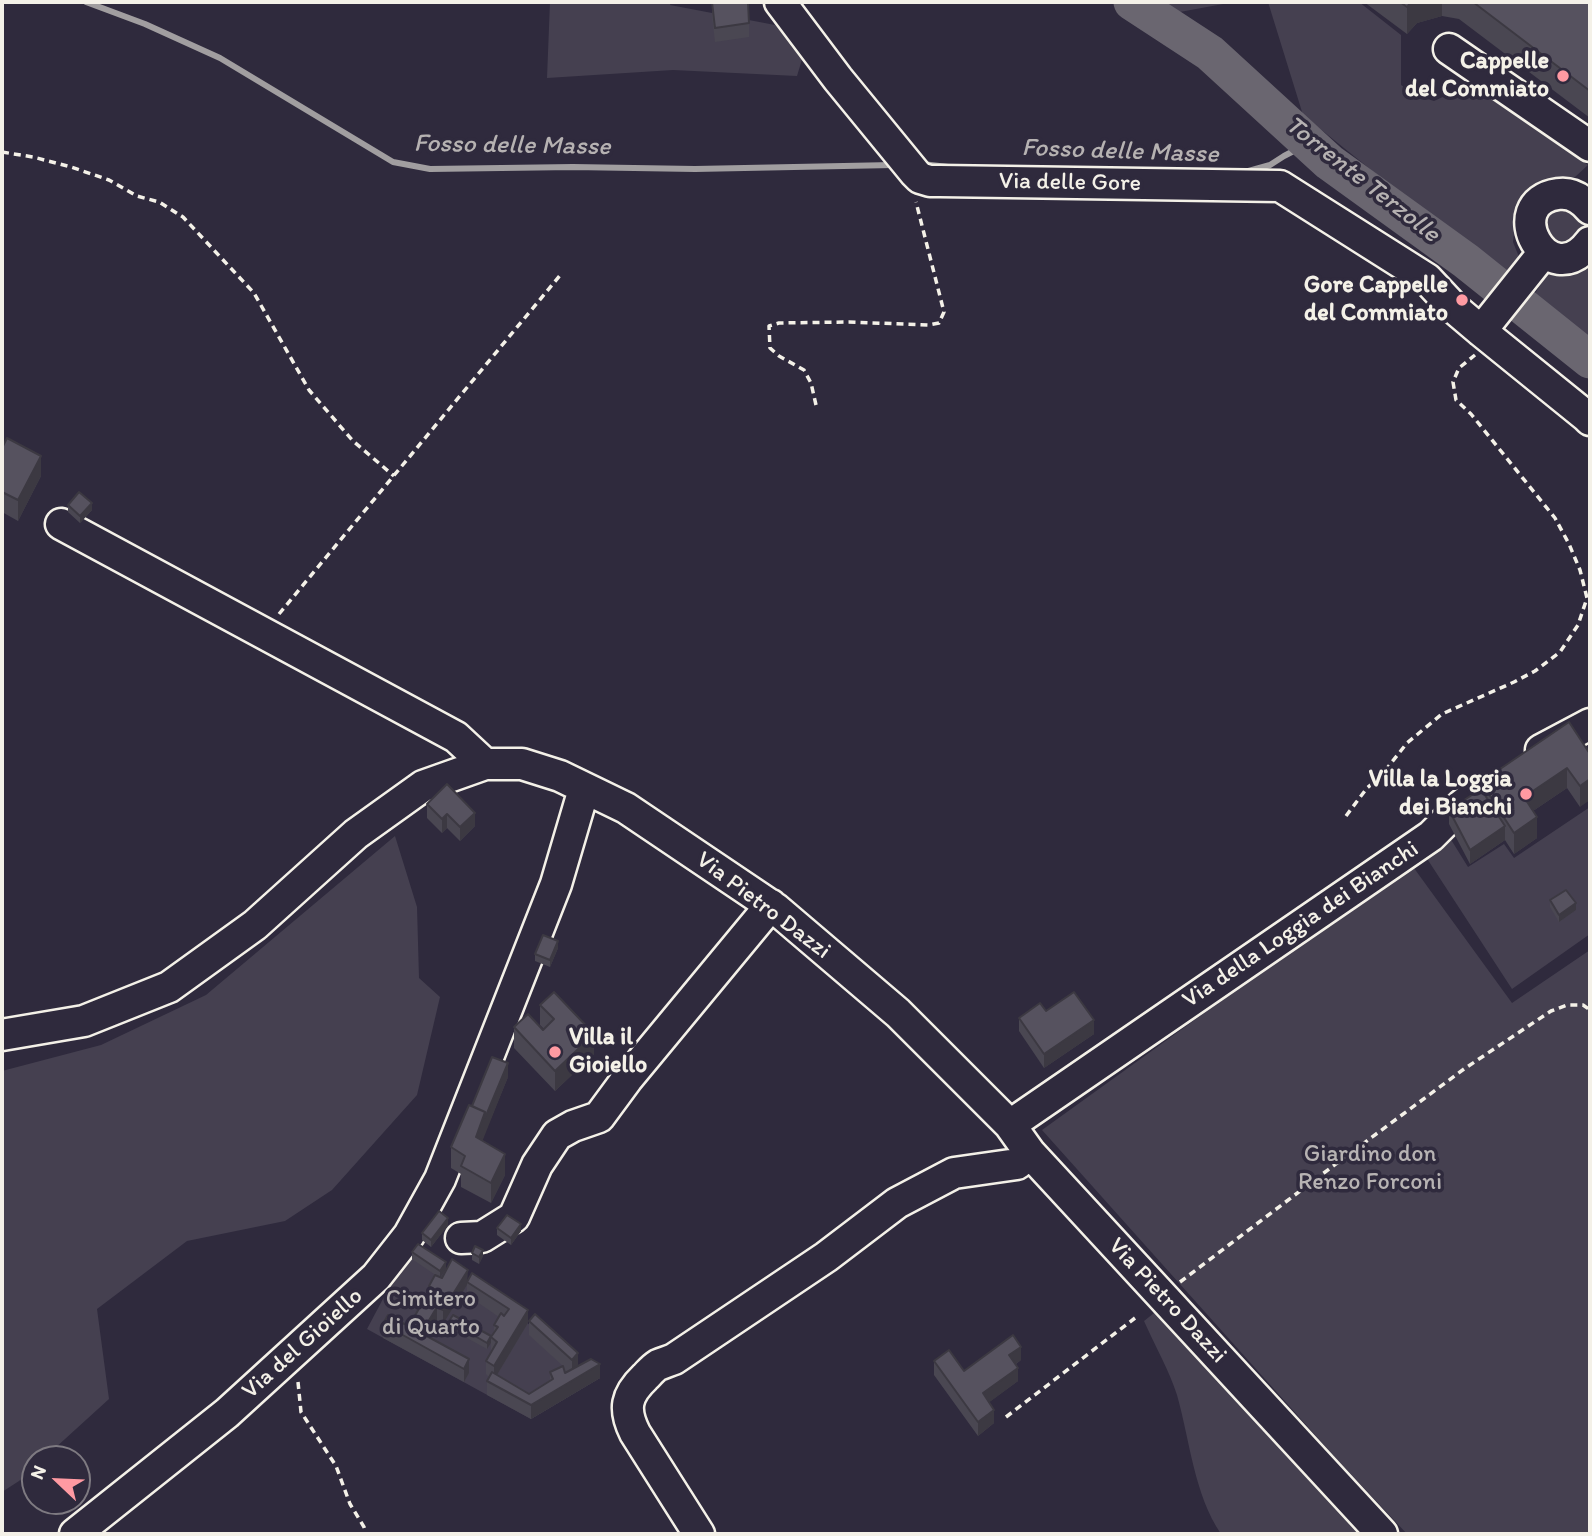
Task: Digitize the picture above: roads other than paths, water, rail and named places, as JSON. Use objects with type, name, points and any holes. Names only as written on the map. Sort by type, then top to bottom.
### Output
[{"type":"street","name":"Via delle Gore","points":[[780,2],[838,79],[912,169],[930,181],[1280,186],[1427,279],[1455,309],[1489,329],[1590,420]]},
{"type":"street","points":[[1448,49],[1590,146]]},
{"type":"street","points":[[1489,329],[1536,262],[1536,245],[1530,225],[1536,206],[1554,194],[1564,193],[1588,200]]},
{"type":"street","points":[[1536,262],[1576,255],[1590,242]]},
{"type":"street","points":[[61,524],[456,737],[485,764]]},
{"type":"street","name":"Via della Loggia dei Bianchi","points":[[1010,1125],[1431,836],[1462,805],[1509,769],[1590,724]]},
{"type":"street","name":"Via Pietro Dazzi","points":[[2,1035],[84,1021],[169,987],[255,925],[356,834],[423,786],[485,764],[522,764],[560,776],[625,807],[771,905],[898,1013],[1010,1125],[1030,1153],[1382,1534]]},
{"type":"street","name":"Via del Gioiello","points":[[75,1534],[227,1413],[376,1277],[409,1235],[440,1179],[555,884],[584,789]]},
{"type":"street","points":[[461,1238],[482,1237],[513,1217],[537,1166],[556,1135],[599,1117],[627,1079],[771,905]]},
{"type":"street","points":[[699,1534],[629,1421],[627,1409],[630,1395],[642,1380],[657,1366],[674,1359],[826,1257],[897,1203],[954,1173],[1017,1164],[1030,1153]]},
{"type":"waterway","name":"Fosso delle Masse","points":[[86,2],[145,24],[220,58],[393,162],[430,169],[695,169],[893,165]]},
{"type":"waterway","name":"Torrente Terzolle","points":[[1132,2],[1210,53],[1329,162],[1466,261],[1590,360]]},
{"type":"waterway","name":"Fosso delle Masse","points":[[1245,172],[1270,165],[1309,143]]},
{"type":"waterway","name":"Fosso delle Masse","points":[[922,164],[948,167]]},
{"type":"place","name":"Cappelle del Commiato","points":[[1563,76]]},
{"type":"place","name":"Gore Cappelle del Commiato","points":[[1462,300]]},
{"type":"place","name":"Villa la Loggia dei Bianchi","points":[[1526,794]]},
{"type":"place","name":"Villa il Gioiello","points":[[555,1052]]},
{"type":"park label","name":"Giardino don Renzo Forconi","points":[[1370,1169]]},
{"type":"park label","name":"Cimitero di Quarto","points":[[431,1314]]}]
